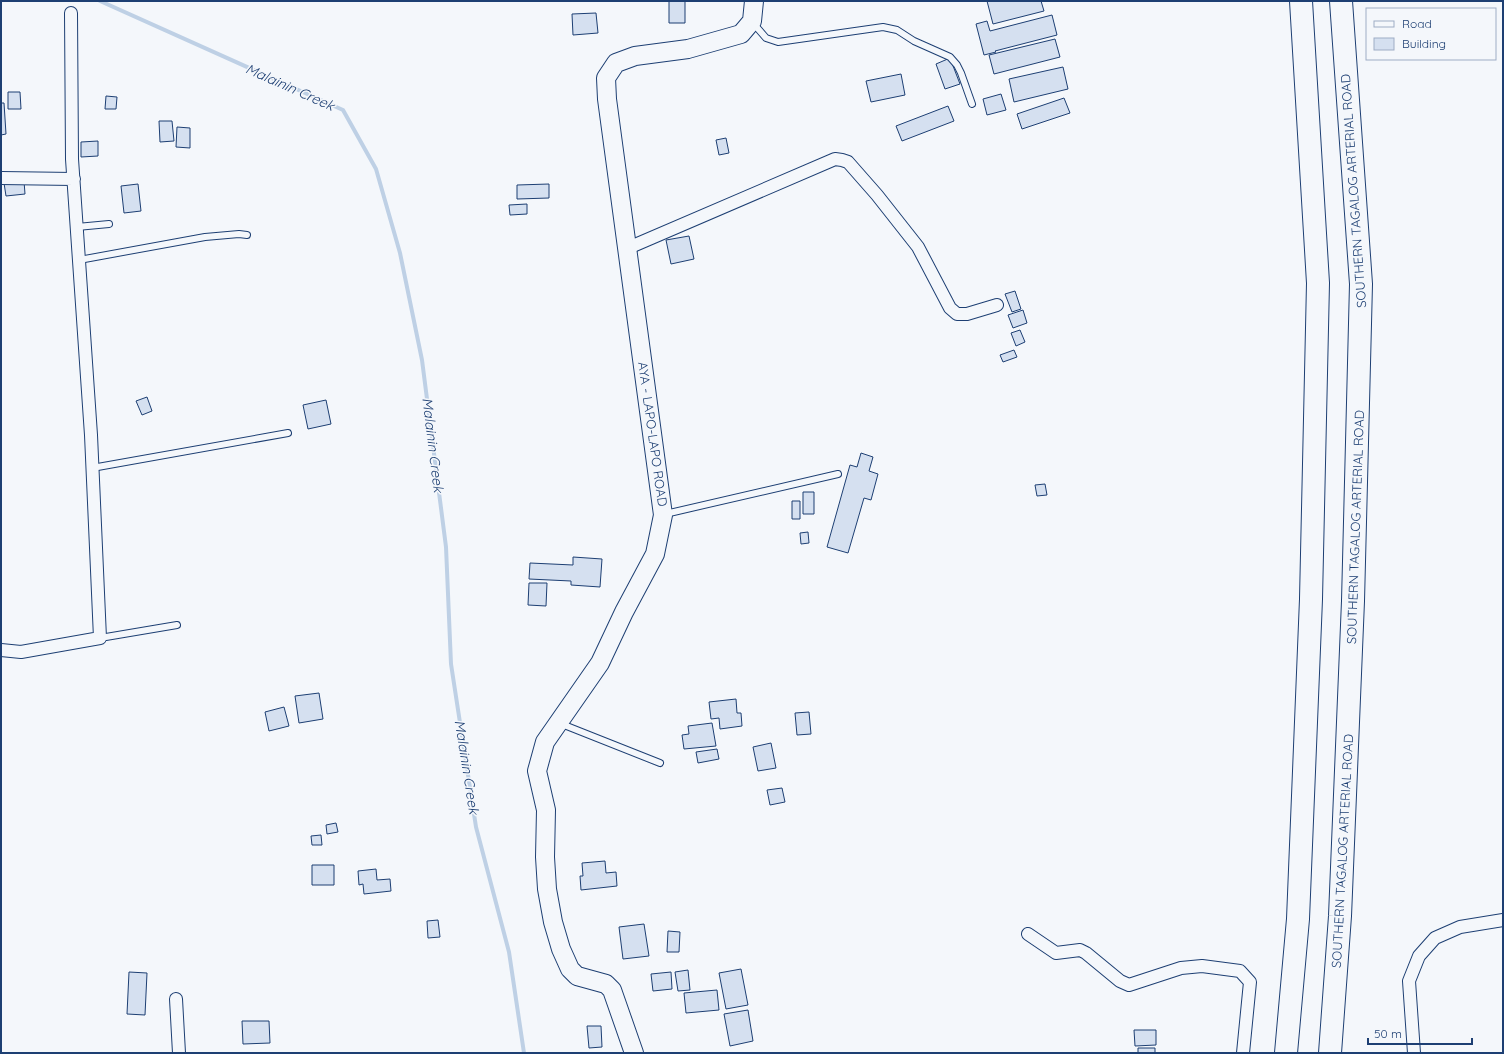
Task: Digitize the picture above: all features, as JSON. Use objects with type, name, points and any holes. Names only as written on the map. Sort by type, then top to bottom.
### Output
[{"type":"highway","points":[[1286,1053],[1298,919],[1309,647],[1318,283],[1301,1]]},
{"type":"highway","name":"SOUTHERN TAGALOG ARTERIAL ROAD","points":[[1330,1053],[1340,916],[1352,624],[1362,284],[1340,1]]},
{"type":"street","points":[[752,21],[754,1]]},
{"type":"street","points":[[1,650],[21,652],[100,638],[92,468],[72,159],[71,13]]},
{"type":"street","name":"AYA - LAPO-LAPO ROAD","points":[[634,1053],[612,990],[606,984],[577,976],[570,969],[561,949],[553,922],[547,889],[545,857],[546,810],[537,771],[545,742],[600,664],[624,612],[655,554],[663,515],[607,99],[606,78],[616,63],[635,56],[688,49],[741,34],[752,21]]},
{"type":"street","points":[[628,248],[835,159],[842,160],[848,162],[877,195],[918,247],[950,308],[957,314],[967,314],[997,305]]},
{"type":"street","points":[[1,178],[74,179]]},
{"type":"street","points":[[1414,1053],[1410,982],[1419,956],[1435,938],[1460,927],[1503,920]]},
{"type":"street","points":[[1028,934],[1056,952],[1080,950],[1086,953],[1120,981],[1129,985],[1181,968],[1195,966],[1240,971],[1250,982],[1243,1053]]},
{"type":"street","points":[[176,999],[179,1053]]},
{"type":"lane","points":[[752,21],[766,38],[778,42],[883,28],[897,30],[914,41],[950,57],[957,65],[972,104]]},
{"type":"lane","points":[[77,227],[109,224]]},
{"type":"lane","points":[[79,260],[205,237],[234,234],[247,235]]},
{"type":"lane","points":[[92,468],[288,433]]},
{"type":"lane","points":[[663,515],[838,474]]},
{"type":"lane","points":[[100,638],[177,625]]},
{"type":"lane","points":[[559,723],[660,762]]},
{"type":"building","points":[[669,1],[685,1],[685,23],[669,23]]},
{"type":"building","points":[[987,1],[1041,1],[1044,11],[993,24]]},
{"type":"building","points":[[596,13],[598,33],[573,35],[572,14]]},
{"type":"building","points":[[1052,15],[1057,35],[984,55],[976,24],[987,21],[990,31]]},
{"type":"building","points":[[1055,39],[1060,57],[994,74],[989,55]]},
{"type":"building","points":[[950,58],[960,84],[945,89],[936,64]]},
{"type":"building","points":[[1063,67],[1068,89],[1014,102],[1009,79]]},
{"type":"building","points":[[901,74],[905,95],[871,102],[866,81]]},
{"type":"building","points":[[8,92],[20,92],[21,109],[8,109]]},
{"type":"building","points":[[1001,94],[1006,110],[987,115],[983,99]]},
{"type":"building","points":[[106,96],[117,97],[116,109],[105,109]]},
{"type":"building","points":[[1064,98],[1070,113],[1022,129],[1017,114]]},
{"type":"building","points":[[1,103],[4,103],[6,134],[1,135]]},
{"type":"building","points":[[948,106],[954,121],[902,141],[896,126]]},
{"type":"building","points":[[159,121],[172,121],[174,141],[160,142]]},
{"type":"building","points":[[177,127],[190,128],[190,148],[176,147]]},
{"type":"building","points":[[726,138],[729,153],[719,155],[716,140]]},
{"type":"building","points":[[98,141],[98,156],[81,157],[81,142]]},
{"type":"building","points":[[24,181],[25,194],[6,196],[4,183]]},
{"type":"building","points":[[138,184],[141,211],[124,213],[121,186]]},
{"type":"building","points":[[549,184],[549,198],[517,199],[517,185]]},
{"type":"building","points":[[527,204],[527,214],[510,215],[509,205]]},
{"type":"building","points":[[689,236],[694,259],[671,264],[666,240]]},
{"type":"building","points":[[1015,291],[1021,309],[1012,312],[1005,294]]},
{"type":"building","points":[[1023,310],[1027,323],[1013,328],[1008,315]]},
{"type":"building","points":[[1020,330],[1025,342],[1016,346],[1011,333]]},
{"type":"building","points":[[1014,350],[1017,357],[1003,362],[1000,355]]},
{"type":"building","points":[[147,397],[152,411],[142,415],[136,401]]},
{"type":"building","points":[[326,400],[331,424],[308,429],[303,405]]},
{"type":"building","points":[[861,453],[873,457],[869,471],[878,474],[871,500],[864,498],[848,553],[827,547],[850,465],[857,467]]},
{"type":"building","points":[[1045,484],[1047,495],[1037,496],[1035,485]]},
{"type":"building","points":[[803,492],[814,492],[814,514],[803,514]]},
{"type":"building","points":[[792,501],[800,501],[800,519],[792,519]]},
{"type":"building","points":[[808,532],[809,543],[801,544],[800,533]]},
{"type":"building","points":[[573,557],[602,559],[600,587],[571,585],[571,581],[529,579],[530,563],[573,565]]},
{"type":"building","points":[[529,583],[547,583],[546,606],[528,605]]},
{"type":"building","points":[[319,693],[323,719],[299,723],[295,696]]},
{"type":"building","points":[[736,699],[737,713],[741,713],[742,726],[720,729],[719,718],[711,719],[709,702]]},
{"type":"building","points":[[284,707],[289,726],[269,731],[265,712]]},
{"type":"building","points":[[809,712],[811,734],[797,735],[795,713]]},
{"type":"building","points":[[712,723],[716,746],[684,749],[682,735],[689,734],[688,726]]},
{"type":"building","points":[[771,743],[776,768],[758,771],[753,747]]},
{"type":"building","points":[[717,749],[719,759],[698,763],[696,752]]},
{"type":"building","points":[[782,788],[785,802],[770,805],[767,790]]},
{"type":"building","points":[[336,823],[338,832],[327,834],[326,825]]},
{"type":"building","points":[[321,835],[322,845],[312,845],[311,836]]},
{"type":"building","points":[[605,861],[606,873],[616,872],[617,886],[581,890],[580,876],[583,876],[582,863]]},
{"type":"building","points":[[312,865],[334,865],[334,885],[312,885]]},
{"type":"building","points":[[376,869],[377,880],[390,879],[391,891],[364,894],[363,884],[359,885],[358,871]]},
{"type":"building","points":[[438,920],[440,937],[428,938],[427,921]]},
{"type":"building","points":[[644,924],[649,956],[623,959],[619,927]]},
{"type":"building","points":[[668,931],[680,932],[679,952],[667,952]]},
{"type":"building","points":[[741,969],[748,1005],[726,1009],[719,973]]},
{"type":"building","points":[[688,970],[690,990],[678,991],[675,972]]},
{"type":"building","points":[[129,972],[147,973],[145,1015],[127,1014]]},
{"type":"building","points":[[671,972],[672,989],[653,991],[651,974]]},
{"type":"building","points":[[717,990],[719,1010],[686,1013],[684,993]]},
{"type":"building","points":[[748,1010],[753,1041],[730,1046],[724,1014]]},
{"type":"building","points":[[242,1021],[269,1021],[270,1043],[243,1044]]},
{"type":"building","points":[[587,1026],[601,1026],[602,1047],[589,1048]]},
{"type":"building","points":[[1134,1030],[1156,1030],[1156,1045],[1135,1046]]},
{"type":"building","points":[[1138,1048],[1155,1048],[1155,1053],[1138,1053]]},
{"type":"waterway","name":"Malainin Creek","points":[[100,1],[343,110],[376,169],[400,253],[422,360],[446,547],[451,664],[476,827],[509,952],[524,1053]]}]
